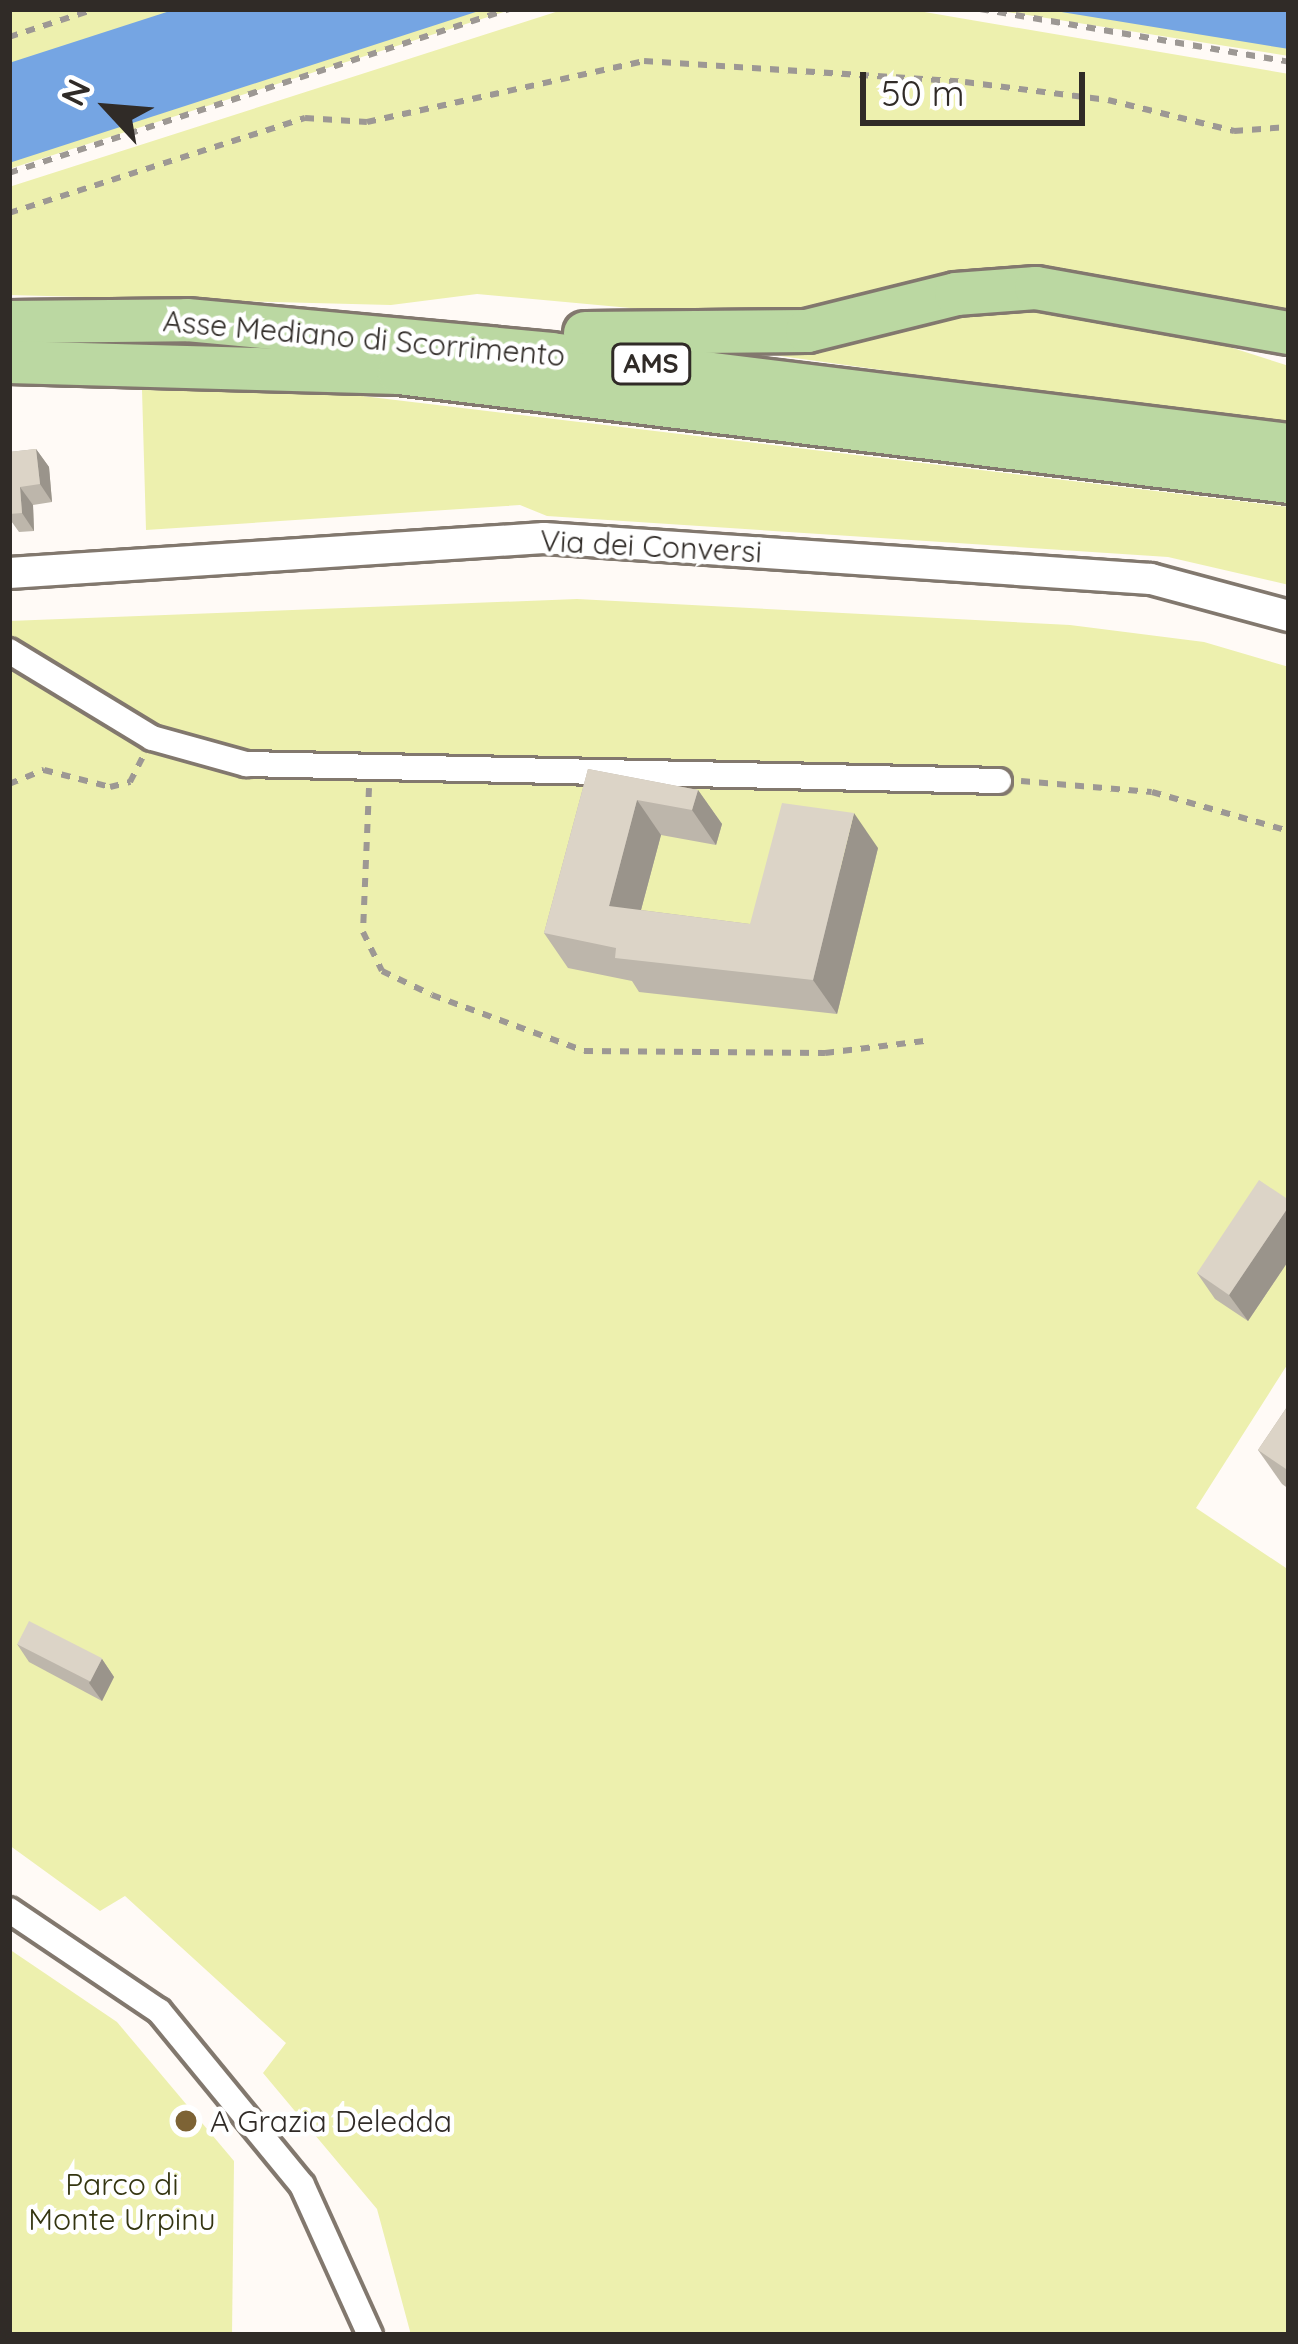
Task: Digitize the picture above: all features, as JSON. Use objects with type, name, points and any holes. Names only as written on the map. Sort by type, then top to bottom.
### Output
[{"type":"highway","points":[[551,354],[579,333],[807,331],[956,294],[1036,288],[1289,333]]},
{"type":"highway","name":"Asse Mediano di Scorrimento","points":[[9,322],[187,320],[551,354],[1289,445]]},
{"type":"highway","name":"Asse Mediano di Scorrimento","points":[[9,362],[399,374],[1289,482]]},
{"type":"street","name":"Via dei Conversi","points":[[9,573],[544,538],[1151,579],[1289,616]]},
{"type":"street","points":[[9,651],[152,738],[246,764],[999,781]]},
{"type":"street","points":[[9,1910],[159,2011],[302,2185],[370,2335]]},
{"type":"path","points":[[9,37],[94,9]]},
{"type":"path","points":[[9,173],[509,9]]},
{"type":"path","points":[[980,9],[1289,62]]},
{"type":"path","points":[[9,213],[305,118],[368,122],[644,61],[965,82],[1108,100],[1234,131],[1289,127]]},
{"type":"path","points":[[9,784],[44,770],[130,782],[152,738]]},
{"type":"path","points":[[369,767],[363,932],[382,970],[432,995],[584,1051],[825,1053],[924,1041]]},
{"type":"path","points":[[999,781],[1152,792],[1289,831]]},
{"type":"green space","points":[[9,9],[513,9],[9,169]]},
{"type":"green space","points":[[565,9],[907,9],[1289,74],[1289,313],[1110,281],[837,312],[685,313],[477,294],[391,305],[9,295],[9,187]]},
{"type":"green space","points":[[988,9],[1289,9],[1289,56]]},
{"type":"green space","points":[[1005,304],[1154,323],[1289,366],[1289,426],[773,355]]},
{"type":"green space","points":[[142,390],[329,392],[1289,507],[1289,585],[1168,557],[547,516],[520,505],[146,530]]},
{"type":"green space","points":[[577,599],[1070,625],[1204,642],[1289,667],[1289,1362],[1196,1508],[1289,1570],[1289,2335],[411,2335],[377,2209],[263,2073],[286,2043],[125,1896],[100,1911],[9,1845],[9,621]]},
{"type":"green space","name":"Parco di Monte Urpinu","points":[[9,1949],[117,2022],[234,2161],[232,2335],[9,2335]]},
{"type":"water","points":[[176,9],[485,9],[9,163],[9,63]]},
{"type":"water","points":[[1043,9],[1289,9],[1289,49]]},
{"type":"building","points":[[36,449],[40,484],[20,487],[22,513],[9,514],[9,452]]},
{"type":"building","points":[[588,769],[698,790],[692,810],[637,800],[609,906],[750,924],[782,803],[854,813],[813,980],[615,958],[616,948],[544,933]]},
{"type":"building","points":[[1259,1180],[1289,1200],[1289,1206],[1229,1295],[1197,1273]]},
{"type":"building","points":[[1289,1404],[1289,1471],[1258,1450]]},
{"type":"building","points":[[29,1621],[102,1658],[90,1681],[17,1644]]},
{"type":"place","name":"A Grazia Deledda","points":[[186,2121]]}]
